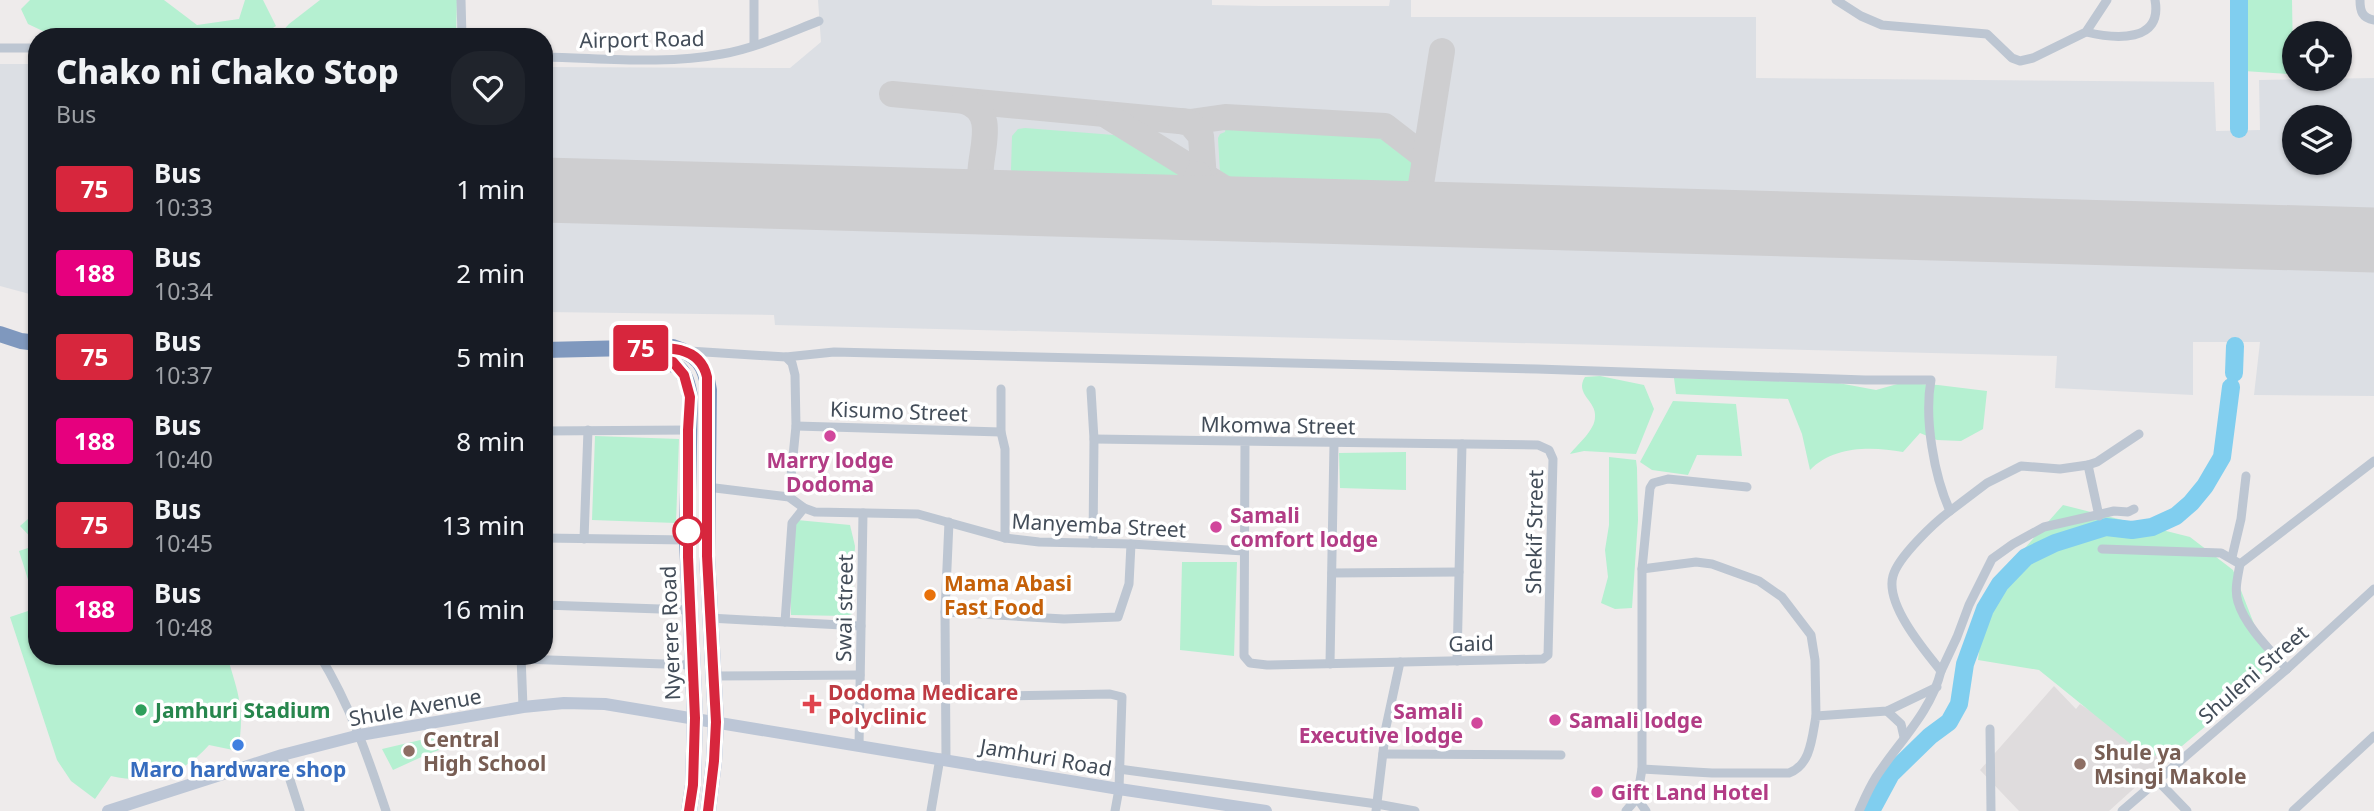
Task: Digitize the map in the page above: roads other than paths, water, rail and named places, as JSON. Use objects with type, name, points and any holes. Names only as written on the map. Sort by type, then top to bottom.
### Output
[{"type":"highway","points":[[0,334],[28,342]]},
{"type":"highway","points":[[553,350],[673,347],[687,351]]},
{"type":"highway","name":"Nyerere Road","points":[[628,349],[648,358],[673,362],[680,368],[689,384],[691,413],[688,430],[687,540],[695,718],[693,785],[689,811]]},
{"type":"highway","name":"Nyerere Road","points":[[687,351],[705,368],[707,377],[707,556],[716,722],[708,811]]},
{"type":"main road","name":"Shule Avenue","points":[[108,811],[282,755],[360,735],[523,707],[564,703],[605,704],[695,718]]},
{"type":"main road","name":"Jamhuri Road","points":[[695,718],[1266,811]]},
{"type":"street","points":[[461,0],[461,28]]},
{"type":"street","points":[[754,0],[754,45]]},
{"type":"street","points":[[1836,0],[1861,16],[1882,25],[1987,34],[2012,58],[2020,61],[2033,58],[2086,32],[2108,0]]},
{"type":"street","points":[[2086,32],[2119,37],[2150,29],[2157,19],[2155,0]]},
{"type":"street","points":[[2360,0],[2361,13],[2374,20]]},
{"type":"street","name":"Airport Road","points":[[553,57],[672,60],[724,54],[819,21]]},
{"type":"street","points":[[0,48],[28,48]]},
{"type":"street","points":[[687,351],[786,357],[834,352],[1931,380],[1927,399],[1931,442],[1940,489],[1950,511]]},
{"type":"street","points":[[786,357],[792,363],[795,375],[796,426],[789,497]]},
{"type":"street","points":[[1001,389],[1005,449],[1005,538]]},
{"type":"street","points":[[1091,390],[1094,439],[1093,542]]},
{"type":"street","name":"Kisumo Street","points":[[796,426],[1002,432]]},
{"type":"street","points":[[584,539],[588,430]]},
{"type":"street","points":[[553,431],[688,430]]},
{"type":"street","points":[[1941,671],[1901,614],[1892,590],[1894,572],[1904,557],[1950,511],[1987,483],[2021,466],[2060,468],[2088,465],[2097,462],[2139,434]]},
{"type":"street","name":"Mkomwa Street","points":[[1094,439],[1462,444]]},
{"type":"street","points":[[1244,551],[1245,442]]},
{"type":"street","points":[[1330,664],[1334,443]]},
{"type":"street","points":[[1457,661],[1462,444]]},
{"type":"street","name":"Shekif Street","points":[[1462,444],[1538,445],[1549,450],[1553,458],[1548,655],[1543,659]]},
{"type":"street","points":[[2287,669],[2258,637],[2238,602],[2236,583],[2240,564],[2374,461]]},
{"type":"street","points":[[2088,465],[2099,516]]},
{"type":"street","points":[[2232,557],[2241,519],[2246,476]]},
{"type":"street","points":[[1626,811],[1637,798],[1642,769],[1643,569],[1649,494],[1653,483],[1668,479],[1746,487]]},
{"type":"street","name":"Manyemba Street","points":[[707,487],[789,497],[815,512],[918,514],[1005,538],[1039,542],[1093,542],[1244,551]]},
{"type":"street","points":[[785,622],[792,523],[804,508]]},
{"type":"street","points":[[1858,811],[1875,779],[1937,687],[1969,605],[1992,559],[2044,527],[2134,509]]},
{"type":"street","name":"Swai street","points":[[859,746],[863,513]]},
{"type":"street","points":[[931,811],[943,759],[947,696],[945,612],[949,522]]},
{"type":"street","points":[[553,538],[687,540]]},
{"type":"street","points":[[945,612],[1064,619],[1118,617],[1129,584],[1131,544]]},
{"type":"street","points":[[2102,549],[2221,553],[2240,564]]},
{"type":"street","name":"Gaid","points":[[1244,551],[1244,656],[1250,663],[1267,665],[1543,659]]},
{"type":"street","points":[[1642,769],[1712,773],[1789,773],[1799,770],[1811,746],[1816,716],[1815,660],[1811,635],[1782,597],[1759,581],[1712,564],[1696,562],[1643,569]]},
{"type":"street","points":[[1332,573],[1459,572]]},
{"type":"street","name":"Shuleni Street","points":[[2122,811],[2287,669],[2374,589]]},
{"type":"street","points":[[553,606],[689,610]]},
{"type":"street","points":[[709,618],[861,626]]},
{"type":"street","points":[[553,659],[692,665]]},
{"type":"street","points":[[1376,807],[1386,727],[1399,662]]},
{"type":"street","points":[[326,665],[340,687],[360,735],[386,811]]},
{"type":"street","points":[[521,665],[523,707]]},
{"type":"street","points":[[713,676],[860,675]]},
{"type":"street","points":[[1816,716],[1887,712],[1937,687]]},
{"type":"street","points":[[947,696],[1110,694],[1122,697],[1119,789],[1115,811]]},
{"type":"street","points":[[1887,712],[1901,724],[1904,737]]},
{"type":"street","points":[[1990,729],[1991,811]]},
{"type":"street","points":[[2293,811],[2373,740]]},
{"type":"street","points":[[1383,754],[1561,755]]},
{"type":"street","points":[[282,755],[300,811]]},
{"type":"street","points":[[1119,769],[1415,811]]},
{"type":"street","points":[[2158,781],[2188,811]]},
{"type":"street","points":[[1637,798],[1646,811]]},
{"type":"waterway","points":[[2239,0],[2239,129]]},
{"type":"waterway","points":[[2234,373],[2235,346]]},
{"type":"waterway","points":[[1871,811],[1891,774],[1930,736],[1949,722],[1959,704],[1965,664],[1985,609],[2000,584],[2026,557],[2055,543],[2106,527],[2132,530],[2152,527],[2176,516],[2205,486],[2222,457],[2231,387]]},
{"type":"place","name":"Marry lodge Dodoma","points":[[830,436]]},
{"type":"place","name":"Samali comfort lodge","points":[[1216,527]]},
{"type":"place","name":"Mama Abasi Fast Food","points":[[930,595]]},
{"type":"place","name":"Dodoma Medicare Polyclinic","points":[[812,704]]},
{"type":"place","name":"Jamhuri Stadium","points":[[141,710]]},
{"type":"place","name":"Samali lodge","points":[[1555,720]]},
{"type":"place","name":"Samali Executive lodge","points":[[1477,723]]},
{"type":"place","name":"Maro hardware shop","points":[[238,745]]},
{"type":"place","name":"Central High School","points":[[409,751]]},
{"type":"place","name":"Shule ya Msingi Makole","points":[[2080,764]]},
{"type":"place","name":"Gift Land Hotel","points":[[1597,792]]}]
